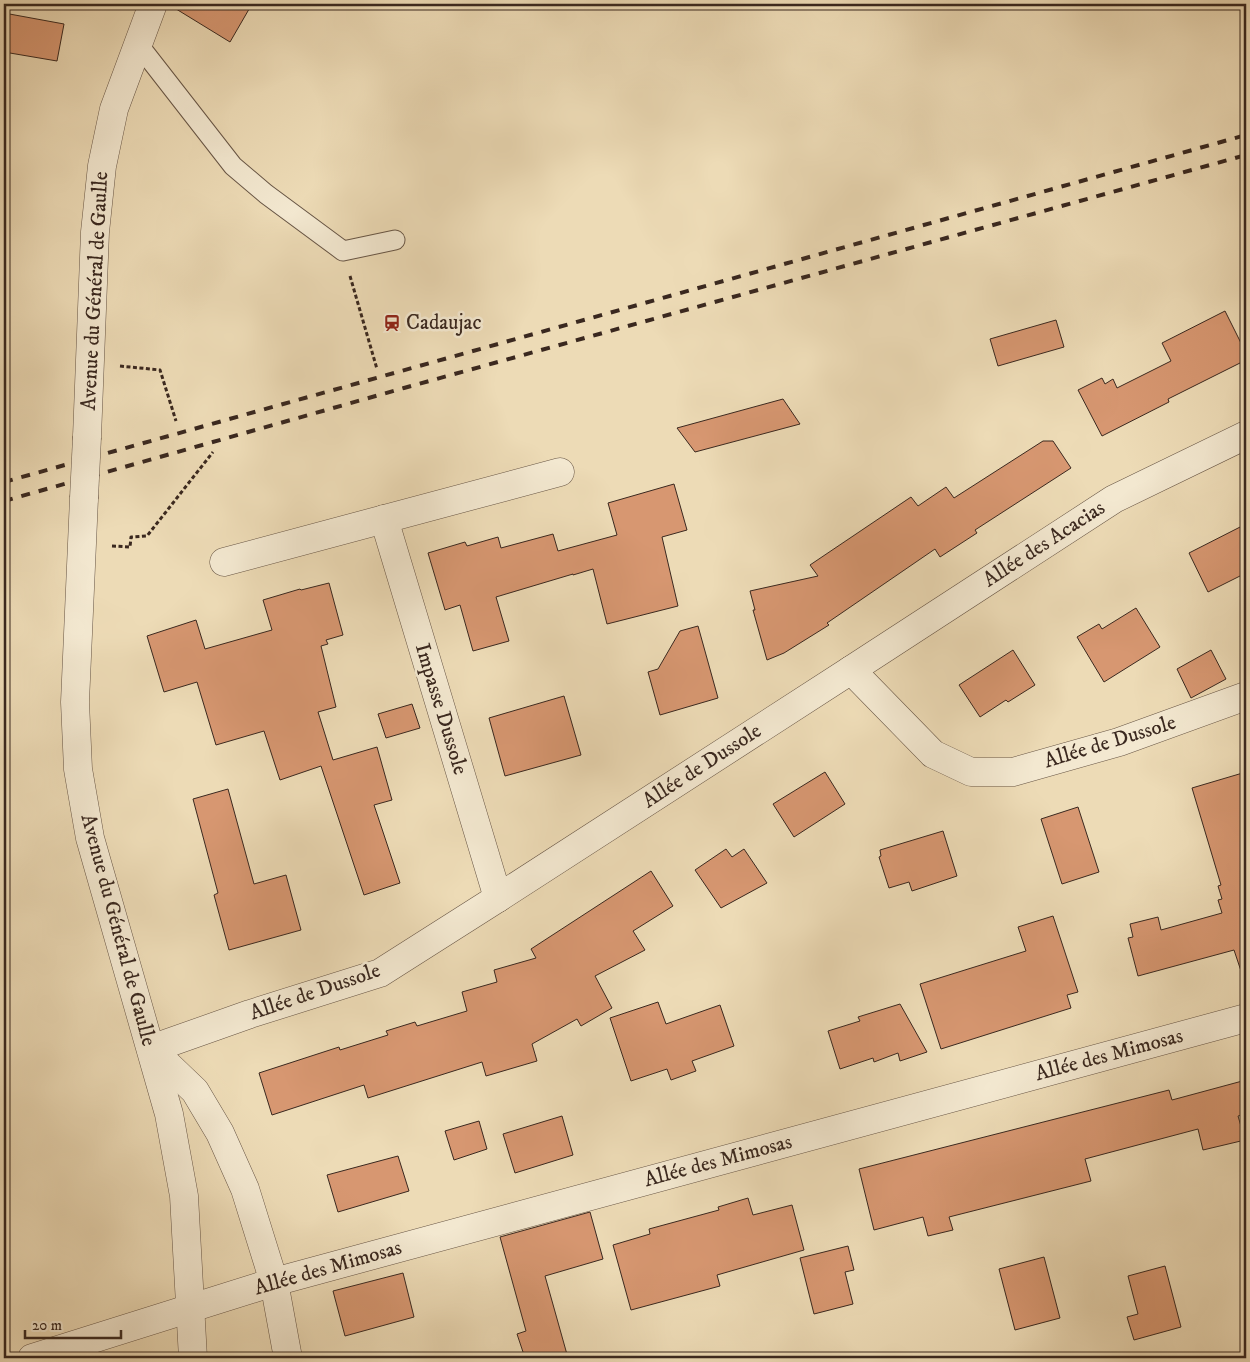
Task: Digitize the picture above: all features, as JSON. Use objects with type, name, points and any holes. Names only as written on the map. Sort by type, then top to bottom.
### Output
[{"type":"street","name":"Avenue du Général de Gaulle","points":[[153,4],[114,108],[102,166],[95,232],[75,702],[78,769],[90,838],[169,1114],[184,1196],[194,1358]]},
{"type":"street","name":"Allée des Acacias","points":[[851,670],[1114,499],[1246,435]]},
{"type":"street","points":[[224,562],[560,472]]},
{"type":"street","name":"Impasse Dussole","points":[[384,519],[498,898]]},
{"type":"street","name":"Allée de Dussole","points":[[151,1049],[250,1014],[380,973],[851,670],[933,754],[971,772],[1013,772],[1119,742],[1246,696]]},
{"type":"street","name":"Allée des Mimosas","points":[[32,1358],[274,1282],[1246,1018]]},
{"type":"street","points":[[151,1049],[195,1091],[220,1133],[245,1189],[274,1282],[288,1358]]},
{"type":"lane","points":[[138,44],[233,166],[266,194],[343,251],[395,240]]},
{"type":"path","points":[[343,251],[378,369]]},
{"type":"path","points":[[90,363],[160,370],[176,420]]},
{"type":"path","points":[[82,544],[130,547],[131,537],[147,536],[213,452]]},
{"type":"building","points":[[168,4],[252,4],[230,42]]},
{"type":"building","points":[[4,13],[64,24],[57,61],[4,52]]},
{"type":"building","points":[[1225,311],[1246,353],[1246,360],[1168,399],[1169,402],[1102,436],[1078,390],[1102,378],[1105,384],[1113,379],[1117,388],[1171,361],[1162,343]]},
{"type":"building","points":[[1056,320],[1064,347],[998,366],[990,339]]},
{"type":"building","points":[[783,399],[800,424],[695,452],[677,428]]},
{"type":"building","points":[[1043,441],[1053,441],[1071,468],[975,530],[977,533],[940,557],[935,549],[827,623],[829,625],[784,653],[767,660],[753,610],[755,610],[750,591],[818,576],[810,565],[911,497],[918,506],[946,487],[954,498]]},
{"type":"building","points":[[674,484],[687,530],[662,537],[678,606],[607,624],[593,569],[496,597],[509,641],[473,651],[460,605],[445,610],[428,553],[465,542],[467,546],[498,537],[501,548],[553,534],[558,551],[617,535],[608,503]]},
{"type":"building","points":[[1246,524],[1246,573],[1208,592],[1189,553]]},
{"type":"building","points":[[329,583],[343,635],[326,640],[328,644],[321,646],[336,707],[318,712],[333,760],[377,747],[392,800],[374,805],[400,883],[364,895],[321,766],[280,780],[264,731],[216,745],[197,682],[164,692],[147,636],[196,620],[205,649],[272,630],[263,600]]},
{"type":"building","points":[[1136,608],[1160,647],[1104,682],[1077,637],[1099,624],[1102,629]]},
{"type":"building","points":[[698,626],[718,698],[660,715],[648,672],[658,669],[680,631]]},
{"type":"building","points":[[1013,650],[1035,685],[1008,702],[1006,700],[980,717],[959,685]]},
{"type":"building","points":[[1211,650],[1226,679],[1191,698],[1177,669]]},
{"type":"building","points":[[564,696],[581,755],[505,776],[489,718]]},
{"type":"building","points":[[412,704],[420,728],[386,738],[378,714]]},
{"type":"building","points":[[825,772],[845,804],[794,837],[773,804]]},
{"type":"building","points":[[1246,772],[1246,970],[1241,971],[1234,950],[1138,976],[1128,938],[1133,937],[1130,924],[1158,917],[1161,930],[1222,913],[1218,900],[1222,899],[1218,886],[1221,885],[1192,788]]},
{"type":"building","points":[[228,789],[254,884],[286,875],[301,930],[229,950],[214,895],[218,893],[193,799]]},
{"type":"building","points":[[1078,807],[1099,872],[1062,884],[1041,819]]},
{"type":"building","points":[[943,831],[957,876],[912,891],[909,882],[889,888],[879,857],[881,856],[880,850]]},
{"type":"building","points":[[726,849],[732,857],[744,849],[767,883],[721,908],[695,870]]},
{"type":"building","points":[[651,871],[673,906],[633,931],[645,950],[595,976],[612,1008],[581,1026],[577,1019],[532,1044],[537,1061],[486,1076],[482,1062],[368,1098],[364,1085],[272,1115],[259,1073],[339,1047],[340,1050],[388,1035],[386,1031],[415,1022],[417,1026],[467,1011],[462,992],[497,982],[494,970],[536,958],[531,949]]},
{"type":"building","points":[[1053,916],[1078,992],[1067,995],[1071,1008],[941,1049],[920,984],[1026,951],[1018,927]]},
{"type":"building","points":[[658,1002],[666,1024],[720,1005],[734,1046],[692,1061],[696,1071],[671,1080],[667,1069],[631,1081],[610,1018]]},
{"type":"building","points":[[900,1004],[927,1052],[900,1061],[898,1053],[874,1062],[873,1058],[840,1069],[828,1031],[860,1021],[858,1017]]},
{"type":"building","points":[[1246,1080],[1246,1114],[1238,1116],[1245,1140],[1203,1150],[1198,1129],[1085,1159],[1091,1181],[949,1217],[953,1230],[928,1236],[923,1217],[874,1230],[859,1169],[1169,1090],[1172,1100]]},
{"type":"building","points":[[562,1116],[573,1155],[515,1173],[503,1134]]},
{"type":"building","points":[[479,1121],[487,1149],[454,1160],[445,1131]]},
{"type":"building","points":[[398,1156],[409,1191],[338,1212],[327,1175]]},
{"type":"building","points":[[748,1198],[753,1215],[792,1205],[804,1250],[717,1275],[720,1286],[631,1310],[613,1245],[650,1234],[649,1229],[719,1210],[718,1207]]},
{"type":"building","points":[[590,1212],[603,1259],[545,1276],[568,1358],[525,1358],[517,1334],[526,1331],[500,1237]]},
{"type":"building","points":[[848,1246],[854,1270],[845,1272],[853,1304],[814,1314],[800,1258]]},
{"type":"building","points":[[1044,1257],[1060,1318],[1015,1330],[999,1269]]},
{"type":"building","points":[[1165,1266],[1181,1327],[1134,1340],[1127,1317],[1138,1314],[1128,1276]]},
{"type":"building","points":[[403,1273],[414,1317],[345,1336],[333,1291]]},
{"type":"railway","points":[[4,482],[1246,135]]},
{"type":"railway","points":[[4,501],[404,388],[1246,155]]},
{"type":"place","name":"Cadaujac","points":[[392,323]]}]
